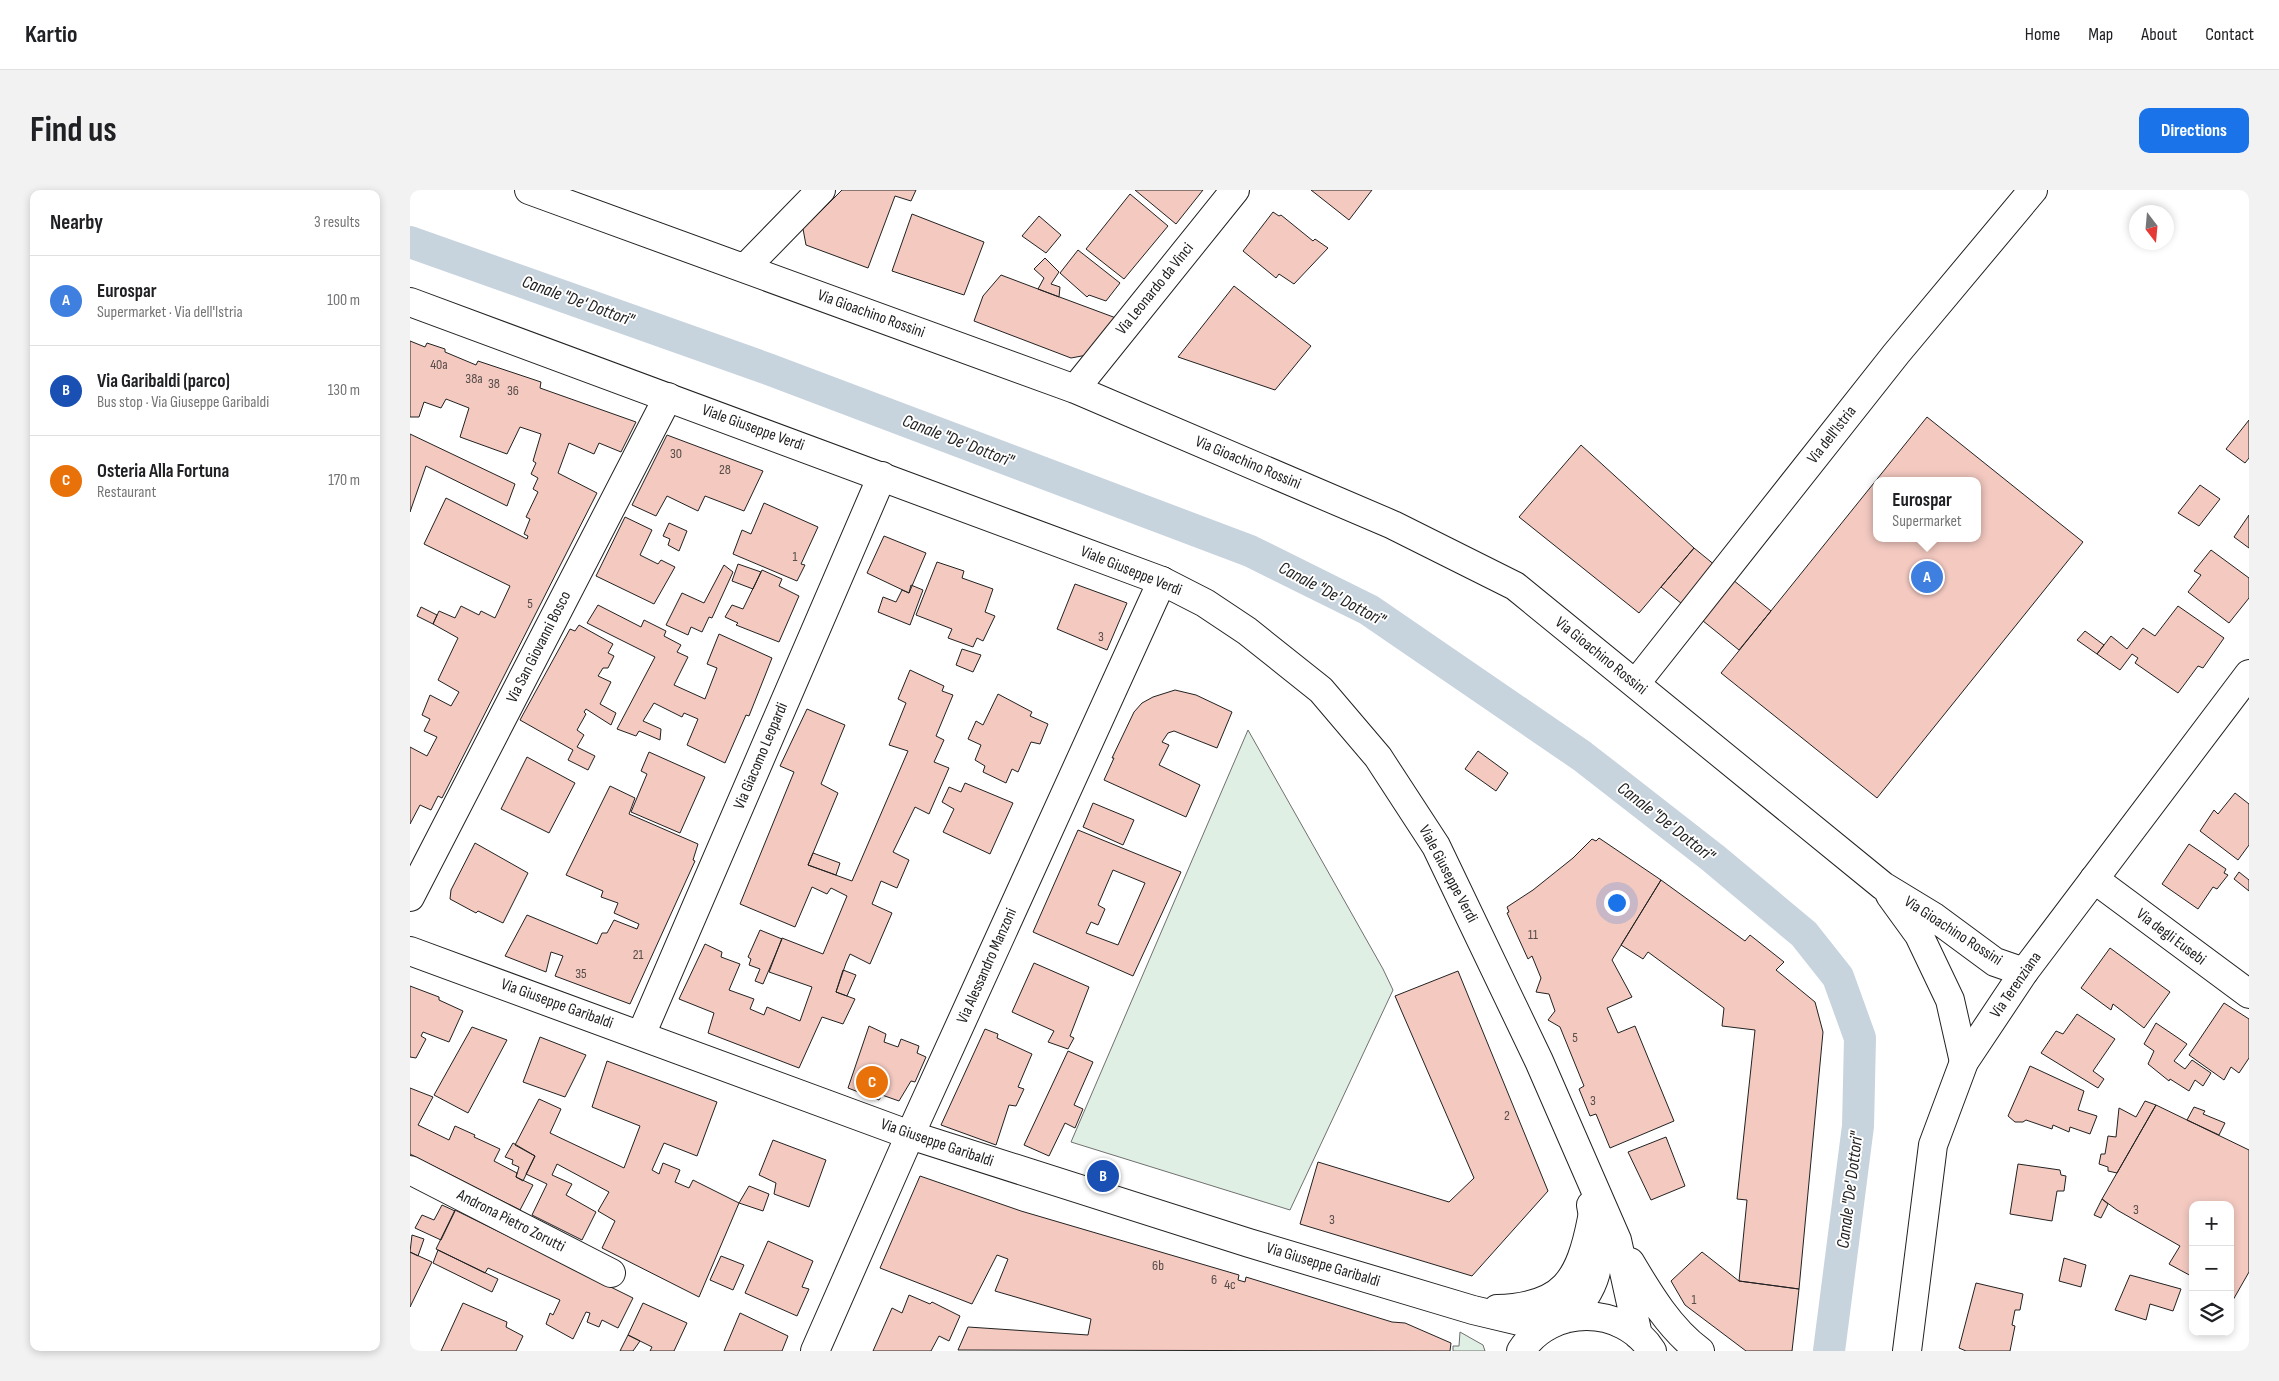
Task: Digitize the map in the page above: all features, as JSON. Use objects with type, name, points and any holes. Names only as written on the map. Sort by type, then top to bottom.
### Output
[{"type":"street","name":"Via Gioachino Rossini","points":[[529,190],[565,196],[745,268],[1075,389],[1393,524],[1515,586],[1883,886],[1934,917],[1994,962],[2024,972]]},
{"type":"street","points":[[745,268],[821,190]]},
{"type":"street","name":"Via Leonardo da Vinci","points":[[1075,389],[1234,190]]},
{"type":"street","name":"Via dell'Istria","points":[[1636,683],[1896,354],[2033,190]]},
{"type":"street","name":"Viale Giuseppe Verdi","points":[[410,302],[1162,581],[1205,603],[1247,631],[1321,690],[1378,757],[1436,846],[1527,1035],[1584,1164]]},
{"type":"street","name":"Via San Giovanni Bosco","points":[[410,898],[668,397]]},
{"type":"street","name":"Via Giacomo Leopardi","points":[[640,1035],[882,476]]},
{"type":"street","name":"Via Alessandro Manzoni","points":[[815,1351],[910,1135],[1162,581]]},
{"type":"street","name":"Via Terenziana","points":[[1908,1351],[1933,1145],[1964,1062],[2024,972],[2249,674]]},
{"type":"street","name":"Via degli Eusebi","points":[[2094,879],[2249,994]]},
{"type":"street","name":"Via Gioachino Rossini","points":[[1883,886],[1919,935],[1950,1000],[1964,1062]]},
{"type":"street","name":"Via Giuseppe Garibaldi","points":[[410,951],[910,1135],[1083,1192],[1473,1310],[1556,1323],[1581,1316],[1604,1317],[1623,1324],[1645,1343]]},
{"type":"street","points":[[1521,1351],[1533,1336],[1556,1323],[1582,1303],[1594,1284],[1599,1250],[1584,1164]]},
{"type":"street","points":[[1584,1164],[1617,1240],[1649,1294],[1671,1322],[1700,1351]]},
{"type":"street","name":"Androna Pietro Zorutti","points":[[410,1170],[612,1273]]},
{"type":"street","points":[[1473,1310],[1518,1308],[1548,1300],[1569,1284],[1585,1252],[1592,1213]]},
{"type":"street","points":[[1617,1240],[1645,1343]]},
{"type":"green space","points":[[1248,730],[1393,990],[1290,1210],[1071,1142]]},
{"type":"green space","points":[[1460,1332],[1483,1345],[1485,1351],[1453,1351],[1453,1346],[1459,1346]]},
{"type":"building","points":[[842,190],[916,190],[911,201],[895,196],[868,268],[806,245],[803,229]]},
{"type":"building","points":[[1135,190],[1203,190],[1176,224]]},
{"type":"building","points":[[1311,190],[1372,190],[1349,220]]},
{"type":"building","points":[[1130,194],[1168,226],[1124,279],[1086,249]]},
{"type":"building","points":[[1273,212],[1279,216],[1281,215],[1313,241],[1315,239],[1328,248],[1294,284],[1279,274],[1276,278],[1243,251]]},
{"type":"building","points":[[912,214],[984,242],[964,295],[892,271]]},
{"type":"building","points":[[1039,216],[1061,235],[1046,253],[1022,236]]},
{"type":"building","points":[[1078,250],[1120,283],[1106,301],[1089,295],[1087,297],[1060,273]]},
{"type":"building","points":[[1045,258],[1059,272],[1051,284],[1060,287],[1059,297],[1038,289],[1044,278],[1034,269]]},
{"type":"building","points":[[1001,275],[1116,318],[1087,355],[1071,358],[974,321],[983,296]]},
{"type":"building","points":[[1234,286],[1311,346],[1275,390],[1178,357]]},
{"type":"building","points":[[410,341],[425,347],[427,343],[445,349],[445,352],[476,365],[478,361],[541,382],[540,388],[636,422],[621,452],[599,443],[594,454],[569,443],[558,473],[597,493],[442,798],[438,796],[431,810],[420,805],[410,824],[410,747],[427,756],[437,737],[424,731],[430,719],[422,715],[430,695],[451,706],[459,692],[438,680],[458,638],[433,624],[439,611],[455,618],[461,606],[479,615],[481,611],[495,618],[510,586],[424,544],[446,498],[527,539],[528,536],[524,534],[530,519],[526,517],[538,492],[533,489],[538,478],[531,474],[536,463],[533,461],[541,434],[520,427],[507,454],[460,437],[469,408],[446,399],[441,408],[424,402],[419,417],[410,417]]},
{"type":"building","points":[[1927,417],[2083,542],[1877,798],[1721,673],[1873,484],[1873,542],[1981,542],[1981,477],[1879,477]]},
{"type":"building","points":[[2249,420],[2249,458],[2245,463],[2226,449]]},
{"type":"building","points":[[410,434],[515,484],[507,506],[426,466],[410,512]]},
{"type":"building","points":[[667,435],[763,471],[744,511],[705,496],[698,511],[667,496],[656,516],[632,505]]},
{"type":"building","points":[[1581,445],[1694,548],[1639,613],[1519,517]]},
{"type":"building","points":[[2200,485],[2220,499],[2199,526],[2178,513]]},
{"type":"building","points":[[764,503],[818,527],[801,564],[805,565],[797,581],[733,554],[742,530],[751,534]]},
{"type":"building","points":[[2249,515],[2249,548],[2234,537]]},
{"type":"building","points":[[625,517],[652,530],[640,555],[658,564],[661,560],[675,567],[654,604],[596,576]]},
{"type":"building","points":[[669,523],[687,531],[679,551],[668,545],[670,539],[663,536]]},
{"type":"building","points":[[884,536],[926,553],[909,593],[867,573]]},
{"type":"building","points":[[1694,548],[1771,611],[1739,650],[1661,587]]},
{"type":"building","points":[[2211,550],[2249,578],[2249,598],[2229,623],[2188,592],[2201,575],[2194,571]]},
{"type":"building","points":[[937,562],[964,571],[962,578],[993,589],[985,612],[995,616],[983,641],[977,638],[973,647],[948,638],[952,629],[916,615]]},
{"type":"building","points":[[738,564],[761,572],[753,589],[732,581]]},
{"type":"building","points":[[724,565],[733,572],[712,618],[709,617],[702,632],[691,627],[688,635],[666,625],[682,593],[704,603]]},
{"type":"building","points":[[762,570],[782,579],[779,586],[799,596],[779,642],[736,625],[738,623],[725,617],[732,605],[743,609]]},
{"type":"building","points":[[1075,584],[1127,603],[1107,650],[1057,629]]},
{"type":"building","points":[[911,585],[923,590],[910,625],[878,612],[883,597],[896,602],[902,590],[909,593]]},
{"type":"building","points":[[598,605],[641,627],[644,620],[666,631],[664,636],[681,645],[677,652],[688,657],[674,685],[705,699],[717,668],[707,664],[719,634],[772,658],[749,716],[746,715],[725,763],[687,745],[698,719],[684,713],[682,717],[654,703],[643,721],[661,729],[660,740],[639,731],[636,736],[617,729],[655,657],[587,623]]},
{"type":"building","points":[[2178,606],[2224,638],[2203,668],[2198,666],[2178,693],[2135,663],[2138,658],[2132,654],[2120,670],[2097,654],[2111,636],[2127,649],[2143,628],[2155,636]]},
{"type":"building","points":[[421,607],[437,615],[433,624],[417,616]]},
{"type":"building","points":[[579,625],[613,644],[608,653],[614,656],[608,668],[603,668],[598,676],[611,682],[600,704],[616,713],[611,725],[586,709],[584,712],[586,714],[577,730],[584,735],[577,747],[595,756],[588,770],[568,760],[573,750],[520,720],[570,629],[575,631]]},
{"type":"building","points":[[2085,631],[2104,645],[2097,654],[2077,640]]},
{"type":"building","points":[[962,649],[981,655],[973,672],[956,665]]},
{"type":"building","points":[[910,670],[944,686],[942,691],[953,695],[936,736],[944,740],[934,762],[949,768],[929,814],[915,807],[893,852],[909,860],[897,888],[881,881],[872,904],[892,913],[870,964],[850,954],[846,963],[836,992],[855,999],[843,1024],[822,1017],[799,1068],[708,1033],[714,1013],[679,999],[705,944],[722,952],[721,957],[740,964],[729,990],[754,999],[750,1009],[764,1015],[767,1007],[800,1021],[812,987],[769,972],[782,938],[823,954],[847,896],[831,888],[827,894],[812,887],[795,927],[740,904],[794,772],[780,766],[807,709],[845,725],[821,784],[838,793],[808,865],[852,881],[908,751],[889,745],[906,703],[898,699]]},
{"type":"building","points":[[1175,690],[1196,695],[1232,712],[1217,748],[1174,731],[1168,733],[1162,742],[1169,745],[1159,765],[1200,785],[1186,817],[1104,780],[1114,758],[1112,758],[1134,712],[1142,703],[1153,697]]},
{"type":"building","points":[[998,694],[1032,712],[1030,716],[1048,724],[1040,744],[1031,742],[1018,772],[1012,769],[1006,783],[983,772],[985,766],[975,760],[981,745],[968,739],[976,721],[983,725]]},
{"type":"building","points":[[1478,751],[1508,773],[1496,791],[1465,769]]},
{"type":"building","points":[[649,752],[705,777],[680,833],[631,812],[647,774],[641,771]]},
{"type":"building","points":[[527,757],[575,783],[549,833],[501,809]]},
{"type":"building","points":[[965,783],[1013,803],[990,854],[943,832],[954,809],[942,802],[949,787],[961,792]]},
{"type":"building","points":[[610,786],[635,798],[629,814],[698,844],[693,860],[695,861],[630,1004],[555,976],[563,956],[551,952],[546,972],[505,956],[527,915],[597,944],[602,933],[607,933],[614,920],[637,929],[639,924],[614,913],[618,903],[601,897],[603,891],[566,875]]},
{"type":"building","points":[[2235,793],[2249,804],[2249,845],[2238,860],[2200,831],[2214,810],[2218,814]]},
{"type":"building","points":[[1093,803],[1134,820],[1123,845],[1083,827]]},
{"type":"building","points":[[1078,830],[1181,872],[1133,976],[1033,932]],"holes":[[[1113,870],[1145,883],[1118,945],[1086,933],[1091,922],[1098,925],[1105,909],[1098,905]]]},
{"type":"building","points":[[1599,838],[1661,880],[1612,960],[1632,997],[1607,1008],[1618,1033],[1635,1026],[1674,1121],[1610,1148],[1596,1114],[1590,1116],[1579,1089],[1584,1086],[1560,1027],[1548,1020],[1555,1011],[1549,994],[1536,992],[1541,978],[1532,956],[1528,959],[1507,913],[1509,912],[1507,907],[1533,890],[1573,858],[1592,839],[1596,841]]},
{"type":"building","points":[[475,843],[528,873],[503,923],[478,911],[476,913],[450,899],[451,890]]},
{"type":"building","points":[[2189,844],[2226,869],[2224,873],[2228,875],[2217,889],[2213,887],[2198,909],[2162,884]]},
{"type":"building","points":[[813,853],[840,863],[836,875],[808,865]]},
{"type":"building","points":[[2239,872],[2249,880],[2249,891],[2234,879]]},
{"type":"building","points":[[1661,880],[1745,941],[1750,935],[1784,962],[1776,970],[1815,1002],[1823,1032],[1799,1289],[1739,1281],[1747,1200],[1737,1199],[1755,1030],[1722,1026],[1724,1008],[1648,952],[1643,959],[1621,945]]},
{"type":"building","points":[[760,930],[782,939],[763,984],[755,981],[760,969],[749,965],[751,959],[748,957]]},
{"type":"building","points":[[2110,948],[2170,992],[2144,1028],[2113,1004],[2111,1010],[2081,988]]},
{"type":"building","points":[[1034,963],[1089,987],[1070,1036],[1074,1038],[1068,1049],[1048,1042],[1054,1031],[1012,1012]]},
{"type":"building","points":[[843,970],[856,975],[847,996],[836,992]]},
{"type":"building","points":[[1458,971],[1548,1191],[1472,1276],[1300,1224],[1318,1162],[1449,1202],[1474,1178],[1395,996]]},
{"type":"building","points":[[410,986],[439,997],[439,1000],[463,1011],[449,1042],[423,1032],[421,1036],[426,1039],[416,1058],[410,1057]]},
{"type":"building","points":[[2224,1003],[2249,1019],[2249,1058],[2239,1073],[2231,1067],[2224,1080],[2189,1055]]},
{"type":"building","points":[[2077,1014],[2115,1039],[2093,1071],[2104,1079],[2098,1088],[2041,1053],[2056,1031],[2063,1034]]},
{"type":"building","points":[[2156,1023],[2187,1044],[2174,1061],[2185,1069],[2192,1060],[2211,1073],[2203,1086],[2195,1080],[2189,1091],[2170,1079],[2169,1081],[2148,1064],[2154,1051],[2144,1044]]},
{"type":"building","points":[[869,1026],[886,1034],[884,1042],[898,1047],[901,1039],[919,1046],[917,1053],[926,1057],[915,1082],[911,1081],[899,1101],[882,1095],[879,1100],[848,1088]]},
{"type":"building","points":[[472,1027],[507,1040],[468,1113],[434,1095]]},
{"type":"building","points":[[985,1029],[998,1034],[997,1038],[1032,1054],[1018,1087],[1024,1089],[1016,1106],[1009,1105],[996,1145],[941,1125]]},
{"type":"building","points":[[540,1037],[586,1055],[565,1097],[523,1082]]},
{"type":"building","points":[[1068,1051],[1093,1062],[1074,1105],[1083,1109],[1075,1128],[1065,1123],[1049,1156],[1024,1145]]},
{"type":"building","points":[[607,1061],[717,1102],[697,1156],[664,1143],[652,1170],[659,1174],[663,1163],[680,1170],[675,1182],[689,1188],[693,1180],[739,1203],[699,1297],[602,1248],[615,1221],[598,1211],[609,1192],[557,1164],[552,1175],[572,1184],[566,1195],[596,1212],[582,1240],[532,1215],[547,1184],[526,1174],[535,1156],[515,1145],[539,1099],[561,1109],[550,1133],[624,1168],[640,1126],[592,1107]]},
{"type":"building","points":[[2030,1066],[2084,1091],[2078,1110],[2097,1116],[2090,1134],[2070,1127],[2069,1132],[2053,1125],[2052,1129],[2026,1120],[2015,1122],[2008,1116]]},
{"type":"building","points":[[410,1088],[433,1097],[418,1125],[449,1140],[455,1126],[475,1135],[474,1137],[500,1149],[494,1161],[517,1173],[516,1177],[533,1185],[520,1210],[410,1154]]},
{"type":"building","points":[[2145,1101],[2156,1105],[2117,1173],[2108,1171],[2108,1167],[2099,1164],[2101,1154],[2105,1154],[2108,1136],[2116,1137],[2119,1108],[2136,1117]]},
{"type":"building","points":[[2156,1105],[2249,1150],[2249,1272],[2234,1298],[2234,1201],[2189,1201],[2189,1275],[2169,1264],[2180,1246],[2117,1210],[2102,1199]]},
{"type":"building","points":[[2194,1107],[2205,1111],[2203,1114],[2225,1123],[2219,1135],[2187,1120]]},
{"type":"building","points":[[1666,1137],[1685,1186],[1651,1200],[1628,1152]]},
{"type":"building","points":[[773,1140],[826,1160],[809,1207],[774,1194],[776,1183],[759,1175]]},
{"type":"building","points":[[513,1143],[535,1156],[523,1181],[516,1177],[519,1167],[512,1164],[513,1160],[505,1157]]},
{"type":"building","points":[[2018,1164],[2060,1170],[2061,1175],[2066,1176],[2064,1191],[2057,1191],[2052,1221],[2010,1214]]},
{"type":"building","points":[[920,1176],[1021,1211],[1239,1275],[1238,1280],[1245,1282],[1246,1277],[1392,1322],[1405,1323],[1451,1343],[1450,1351],[958,1350],[968,1327],[1088,1335],[1091,1319],[995,1291],[1008,1259],[997,1255],[972,1304],[880,1268]]},
{"type":"building","points":[[749,1186],[769,1194],[763,1211],[739,1203]]},
{"type":"building","points":[[2102,1199],[2108,1204],[2101,1218],[2094,1215]]},
{"type":"building","points":[[442,1205],[455,1211],[441,1240],[415,1228],[422,1215],[434,1220]]},
{"type":"building","points":[[455,1210],[633,1298],[618,1328],[602,1320],[599,1327],[587,1322],[590,1313],[586,1312],[573,1339],[546,1324],[550,1313],[553,1315],[560,1300],[488,1268],[485,1273],[436,1249]]},
{"type":"building","points":[[412,1235],[424,1239],[418,1256],[410,1252]]},
{"type":"building","points":[[768,1241],[813,1261],[802,1287],[809,1289],[797,1316],[745,1293]]},
{"type":"building","points":[[438,1250],[498,1279],[492,1292],[433,1263]]},
{"type":"building","points":[[410,1252],[432,1262],[410,1307]]},
{"type":"building","points":[[1702,1252],[1739,1281],[1799,1289],[1792,1351],[1746,1351],[1685,1305],[1671,1281]]},
{"type":"building","points":[[721,1256],[744,1265],[733,1290],[710,1280]]},
{"type":"building","points":[[2064,1258],[2086,1265],[2081,1287],[2059,1281]]},
{"type":"building","points":[[2130,1275],[2181,1289],[2173,1311],[2150,1304],[2146,1320],[2115,1310]]},
{"type":"building","points":[[1976,1283],[2023,1294],[2020,1310],[2015,1310],[2012,1325],[2015,1326],[2010,1351],[1966,1351],[1959,1348]]},
{"type":"building","points":[[909,1295],[930,1304],[932,1302],[960,1316],[949,1341],[939,1336],[931,1351],[873,1351],[892,1308],[902,1313]]},
{"type":"building","points":[[463,1303],[507,1322],[506,1327],[523,1336],[516,1351],[441,1351]]},
{"type":"building","points":[[643,1303],[687,1323],[674,1351],[650,1351],[652,1347],[628,1335]]},
{"type":"building","points":[[740,1313],[788,1336],[782,1351],[724,1351]]},
{"type":"building","points":[[628,1335],[640,1341],[633,1351],[620,1351]]},
{"type":"waterway","name":"Canale \"De' Dottori\"","points":[[410,242],[768,369],[1250,551],[1369,610],[1582,756],[1713,858],[1804,934],[1838,977],[1860,1038],[1858,1126],[1829,1351]]},
{"type":"place","name":"Eurospar","points":[[1927,577]]},
{"type":"place","name":"Osteria Alla Fortuna","points":[[872,1082]]},
{"type":"place","name":"Via Garibaldi (parco)","points":[[1103,1176]]}]
